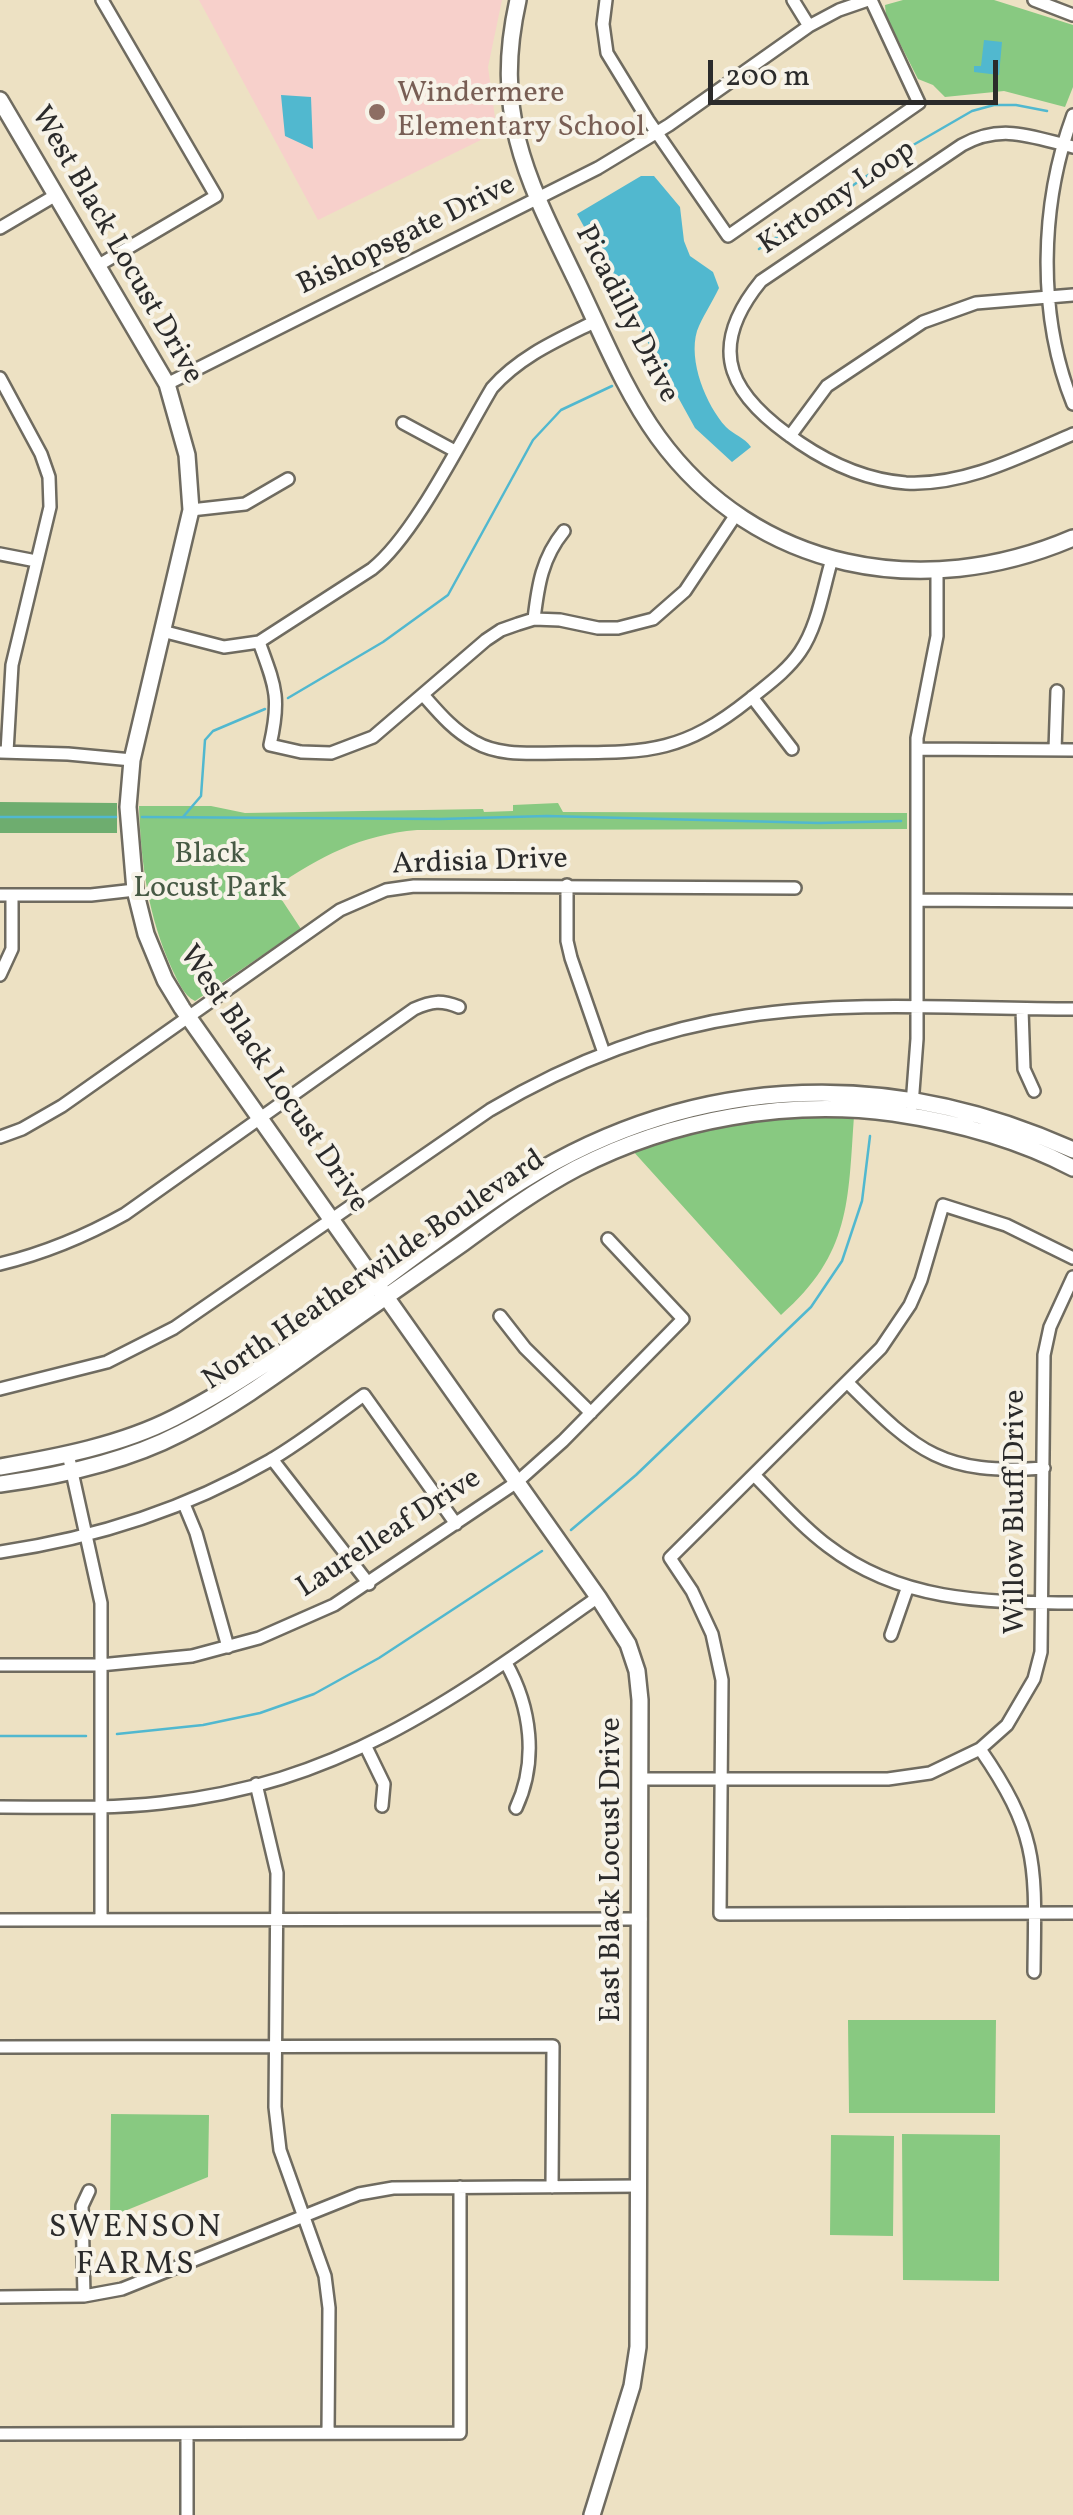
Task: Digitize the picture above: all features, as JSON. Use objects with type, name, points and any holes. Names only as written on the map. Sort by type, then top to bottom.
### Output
[{"type":"street","points":[[99,265],[216,196],[102,0]]},
{"type":"street","name":"Picadilly Drive","points":[[518,0],[509,93],[514,132],[537,200],[631,395],[660,440],[697,482],[736,513],[774,535],[832,559],[884,570],[972,569],[1012,560],[1073,538]]},
{"type":"street","points":[[606,0],[603,24],[607,54],[728,236],[919,104],[870,0]]},
{"type":"street","points":[[793,0],[809,26]]},
{"type":"street","name":"Bishopsgate Drive","points":[[167,384],[537,200],[657,132],[809,26],[870,0]]},
{"type":"street","points":[[1034,0],[1073,15]]},
{"type":"street","name":"West Black Locust Drive","points":[[0,100],[167,384],[188,455],[191,510],[132,760],[128,807],[135,890],[156,959],[190,1018],[382,1290]]},
{"type":"street","points":[[1073,115],[1049,230],[1049,297],[1056,344],[1073,404]]},
{"type":"street","name":"Kirtomy Loop","points":[[1068,146],[1015,131],[996,131],[973,139],[761,281],[733,326],[732,362],[735,380],[744,395],[758,412],[790,436],[824,459],[851,471],[902,483],[984,471],[1073,434]]},
{"type":"street","points":[[0,228],[56,195]]},
{"type":"street","points":[[790,436],[827,386],[924,322],[976,304],[1073,295]]},
{"type":"street","points":[[162,631],[224,647],[259,642],[386,558],[492,388],[506,372],[522,359],[596,321]]},
{"type":"street","points":[[0,378],[30,428],[49,477],[50,507],[6,664],[4,752],[132,760]]},
{"type":"street","points":[[403,423],[454,451]]},
{"type":"street","points":[[191,510],[245,504],[288,479]]},
{"type":"street","points":[[259,642],[277,693],[278,712],[270,744],[301,752],[332,753],[372,737],[501,630],[534,619],[618,628],[653,619],[685,591],[736,513]]},
{"type":"street","points":[[534,619],[548,550],[564,531]]},
{"type":"street","points":[[0,554],[36,561]]},
{"type":"street","points":[[424,696],[450,726],[494,750],[642,752],[666,748],[718,724],[802,651],[812,631],[832,559]]},
{"type":"street","points":[[912,1108],[918,1009],[917,749],[937,636],[938,572]]},
{"type":"street","points":[[1055,750],[1057,691]]},
{"type":"street","points":[[752,697],[792,749]]},
{"type":"street","points":[[917,749],[1073,750]]},
{"type":"street","points":[[567,885],[571,958],[604,1053]]},
{"type":"street","name":"Ardisia Drive","points":[[0,1137],[50,1114],[340,910],[365,897],[414,886],[795,888]]},
{"type":"street","points":[[0,975],[12,949],[6,895],[91,896],[135,890]]},
{"type":"street","points":[[918,900],[1073,901]]},
{"type":"street","points":[[0,1264],[38,1255],[84,1237],[125,1214],[414,1009],[431,1001],[459,1008]]},
{"type":"street","points":[[1022,1009],[1024,1070],[1034,1091]]},
{"type":"street","points":[[0,1389],[106,1362],[174,1328],[490,1110],[533,1084],[604,1053],[684,1028],[800,1010],[1073,1009]]},
{"type":"street","name":"North Heatherwilde Boulevard","points":[[0,1467],[137,1452],[181,1434],[255,1390],[382,1290],[577,1168],[634,1143],[691,1125],[765,1113],[912,1108],[1003,1121],[1073,1150]]},
{"type":"street","name":"North Heatherwilde Boulevard","points":[[912,1108],[1027,1146],[1073,1168]]},
{"type":"street","points":[[1073,1258],[1006,1225],[942,1205],[930,1257],[910,1305],[881,1348],[670,1558],[702,1611],[722,1680],[720,1914],[1073,1913]]},
{"type":"street","name":"Laurelleaf Drive","points":[[0,1665],[100,1665],[192,1656],[303,1621],[369,1584],[517,1482],[683,1319],[608,1239]]},
{"type":"street","name":"Willow Bluff Drive","points":[[641,1779],[903,1778],[942,1769],[980,1748],[1008,1725],[1034,1678],[1041,1652],[1044,1355],[1050,1327],[1073,1276]]},
{"type":"street","name":"East Black Locust Drive","points":[[382,1290],[598,1597],[628,1644],[636,1671],[641,1779],[638,2346],[632,2386],[592,2515]]},
{"type":"street","points":[[500,1316],[525,1348],[591,1413]]},
{"type":"street","points":[[849,1384],[908,1442],[932,1455],[982,1470],[1044,1468]]},
{"type":"street","points":[[0,1552],[88,1536],[184,1504],[272,1459],[364,1395],[456,1524]]},
{"type":"street","points":[[272,1459],[369,1584]]},
{"type":"street","points":[[70,1462],[101,1603],[101,1920]]},
{"type":"street","name":"North Heatherwilde Boulevard","points":[[0,1484],[70,1462]]},
{"type":"street","points":[[755,1476],[837,1553],[907,1588],[971,1601],[1073,1603]]},
{"type":"street","points":[[184,1504],[228,1647]]},
{"type":"street","points":[[891,1634],[907,1588]]},
{"type":"street","points":[[0,1807],[100,1808],[163,1803],[320,1766],[438,1709],[598,1597]]},
{"type":"street","points":[[506,1663],[525,1705],[529,1732],[528,1784],[516,1808]]},
{"type":"street","points":[[366,1747],[384,1784],[382,1806]]},
{"type":"street","points":[[980,1748],[1004,1782],[1026,1831],[1033,1860],[1034,1972]]},
{"type":"street","points":[[256,1784],[278,1873],[275,2107],[280,2150],[325,2276],[329,2308],[328,2433]]},
{"type":"street","points":[[0,1920],[641,1919]]},
{"type":"street","points":[[0,2047],[554,2046],[552,2187]]},
{"type":"street","points":[[0,2297],[84,2296],[122,2289],[359,2194],[393,2188],[640,2186]]},
{"type":"street","points":[[0,2434],[460,2434],[460,2188]]},
{"type":"street","points":[[84,2296],[82,2206],[90,2190]]},
{"type":"street","points":[[186,2434],[187,2515]]},
{"type":"shaded area","name":"Windermere Elementary School","points":[[199,0],[502,0],[488,67],[497,132],[318,220]]},
{"type":"green space","points":[[903,0],[994,0],[1073,25],[1073,87],[1065,107],[1004,91],[945,97],[933,85],[918,79],[886,16],[885,5]]},
{"type":"green space","points":[[0,802],[117,803],[117,833],[0,833]]},
{"type":"green space","name":"Black Locust Park","points":[[558,803],[563,812],[907,813],[907,829],[417,830],[378,837],[342,849],[274,888],[301,929],[195,1001],[181,987],[157,929],[147,889],[139,806],[211,806],[245,813],[483,809],[484,812],[513,811],[513,805]]},
{"type":"green space","points":[[854,1116],[850,1174],[833,1248],[804,1292],[781,1315],[632,1150],[751,1119]]},
{"type":"green space","points":[[848,2020],[996,2020],[995,2113],[849,2113]]},
{"type":"green space","points":[[111,2114],[209,2115],[208,2177],[110,2217]]},
{"type":"green space","points":[[902,2134],[1000,2135],[999,2281],[903,2280]]},
{"type":"green space","points":[[831,2135],[894,2136],[893,2236],[830,2235]]},
{"type":"water","points":[[984,40],[1002,42],[999,75],[974,72],[974,66],[981,66]]},
{"type":"water","points":[[281,95],[311,97],[313,149],[285,136]]},
{"type":"water","points":[[641,176],[654,176],[680,207],[690,256],[713,272],[719,288],[697,331],[695,356],[712,407],[726,427],[751,447],[732,462],[695,428],[577,214]]},
{"type":"waterway","points":[[759,249],[908,148],[972,111],[994,105],[1047,111]]},
{"type":"waterway","points":[[288,698],[383,642],[448,595],[533,440],[561,410],[612,386]]},
{"type":"waterway","points":[[183,817],[201,796],[205,740],[213,731],[265,709]]},
{"type":"waterway","points":[[142,817],[547,816],[819,823],[901,821]]},
{"type":"waterway","points":[[0,817],[116,817]]},
{"type":"waterway","points":[[571,1530],[636,1475],[811,1307],[842,1261],[862,1201],[870,1136]]},
{"type":"waterway","points":[[117,1734],[203,1725],[260,1713],[314,1694],[379,1658],[542,1551]]},
{"type":"waterway","points":[[0,1736],[86,1736]]},
{"type":"place","name":"Windermere Elementary School","points":[[377,112]]},
{"type":"district","name":"SWENSON FARMS","points":[[136,2248]]}]
